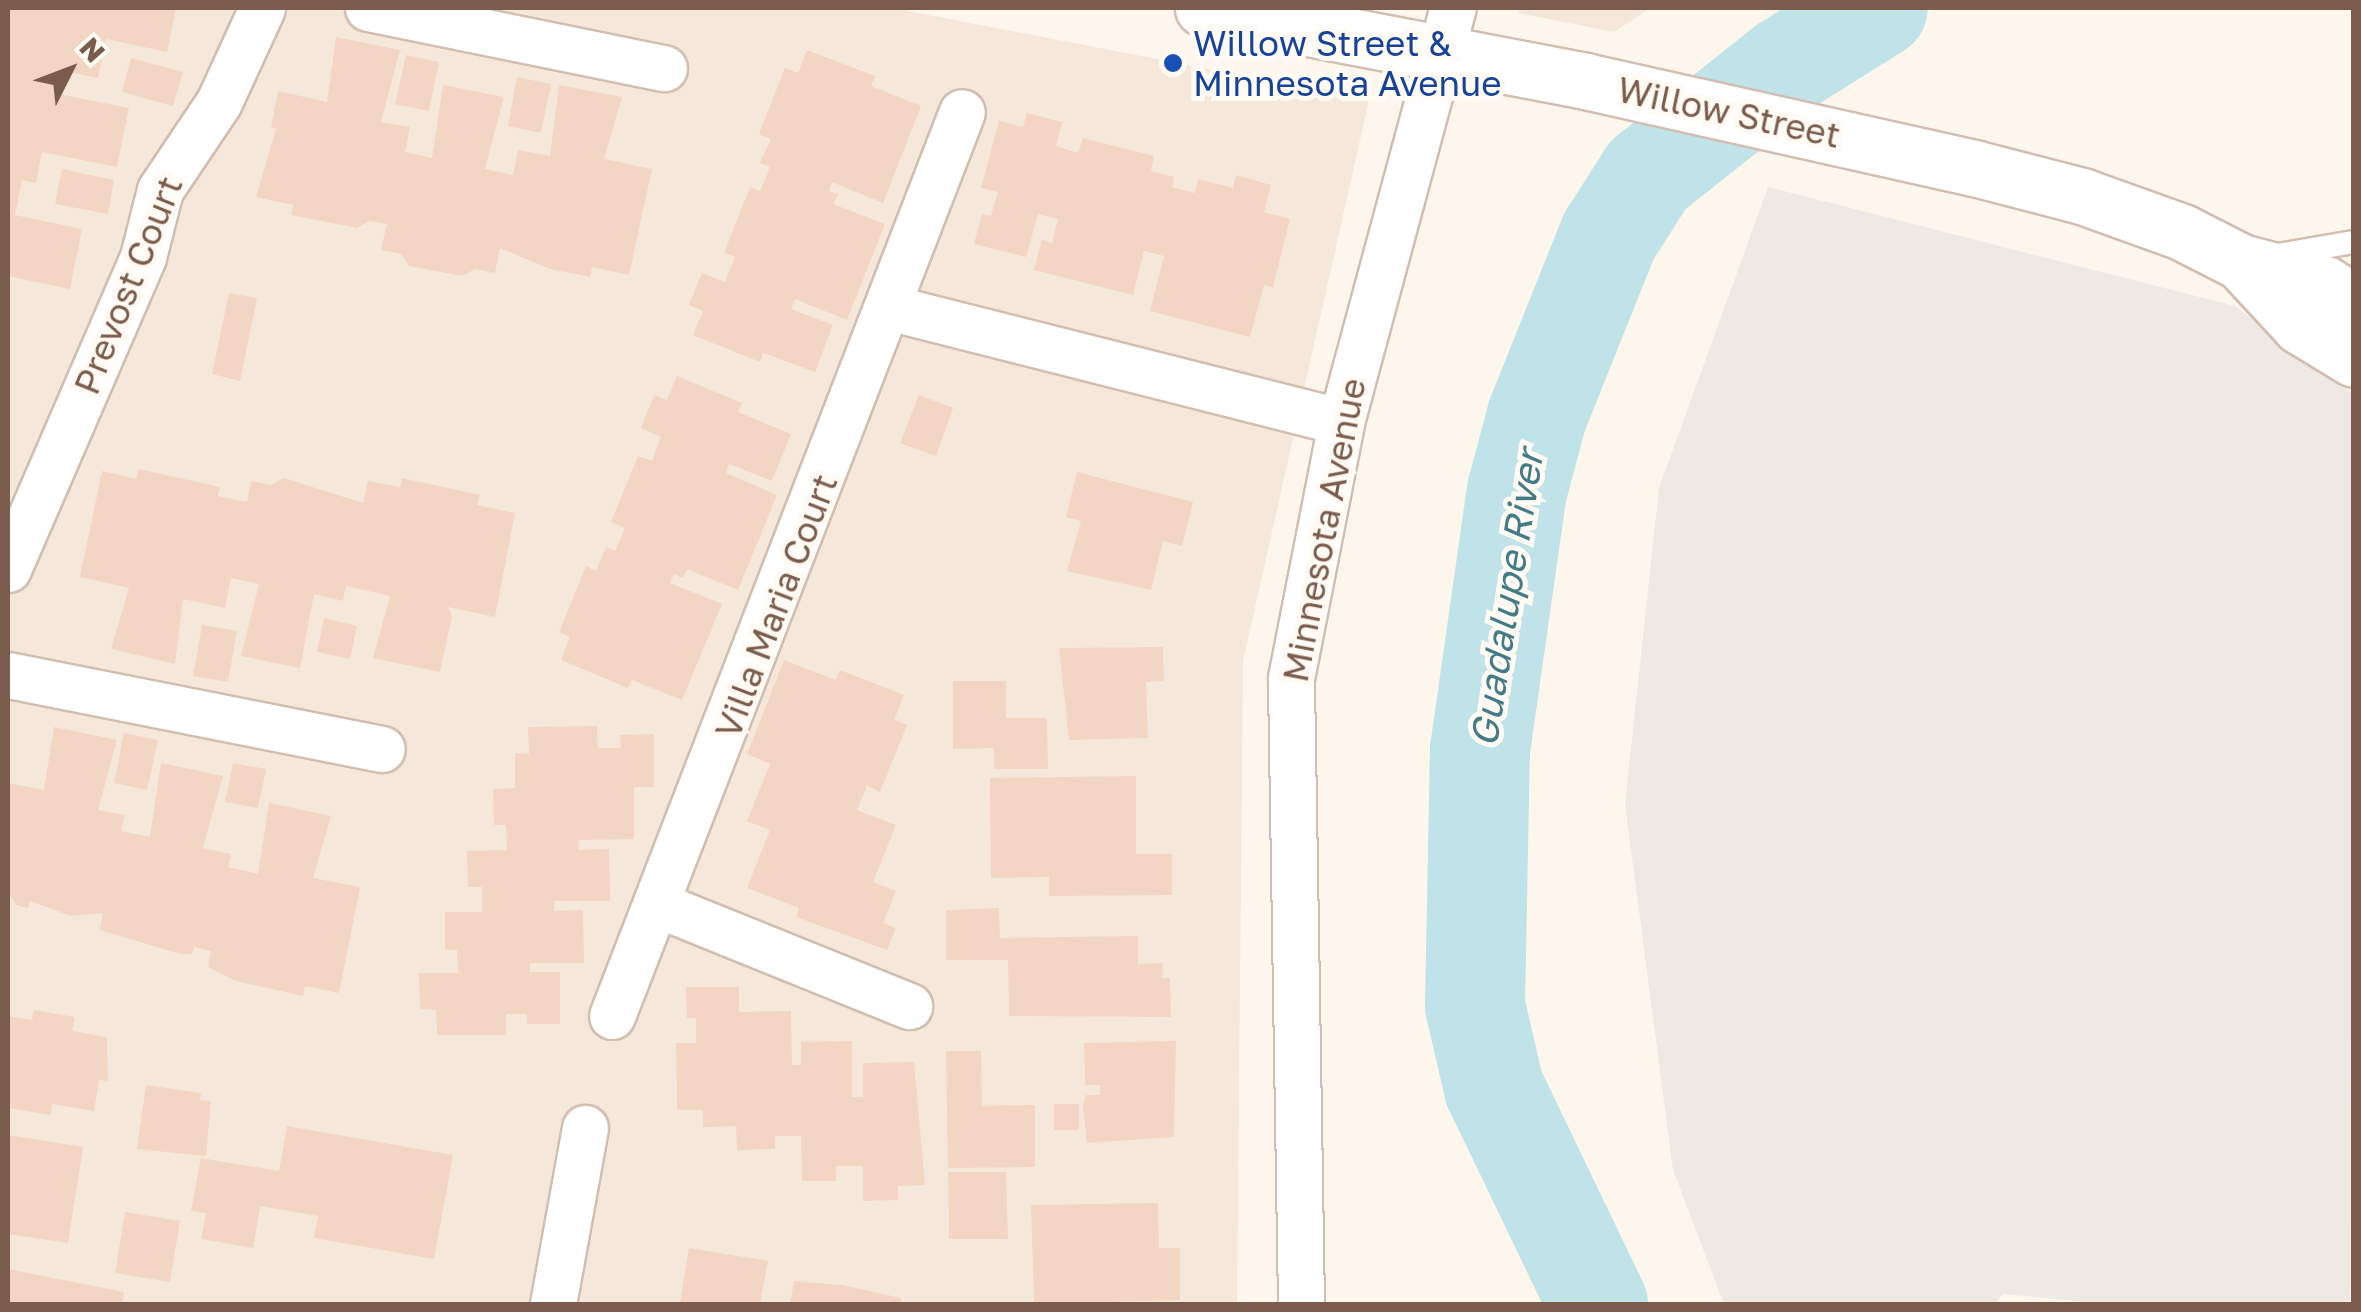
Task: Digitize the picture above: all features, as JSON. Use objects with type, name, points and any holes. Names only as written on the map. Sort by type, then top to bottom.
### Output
[{"type":"main road","name":"Willow Street","points":[[1204,8],[1446,32],[1585,82],[1826,132],[2082,196],[2182,232],[2240,262],[2325,284],[2354,302]]},
{"type":"main road","name":"Willow Street","points":[[2240,262],[2300,326],[2354,360]]},
{"type":"street","name":"Prevost Court","points":[[8,569],[143,258],[160,190],[219,102],[262,8]]},
{"type":"street","points":[[368,8],[664,68]]},
{"type":"street","name":"Minnesota Avenue","points":[[1301,1304],[1292,678],[1341,422],[1446,32]]},
{"type":"street","name":"Villa Maria Court","points":[[612,1016],[660,904],[892,308],[962,112]]},
{"type":"street","points":[[892,308],[1341,422]]},
{"type":"street","points":[[8,675],[382,749]]},
{"type":"street","points":[[660,904],[908,1006]]},
{"type":"street","points":[[553,1304],[585,1128]]},
{"type":"lane","points":[[2240,262],[2354,242]]},
{"type":"shaded area","points":[[8,8],[893,8],[1369,100],[1243,661],[1237,1304],[8,1304]]},
{"type":"shaded area","points":[[1520,8],[1651,8],[1614,32],[1518,13]]},
{"type":"shaded area","points":[[1768,187],[2235,306],[2353,394],[2350,1304],[2104,1304],[2003,1294],[1994,1304],[1724,1304],[1673,1170],[1625,804],[1659,488]]},
{"type":"building","points":[[8,8],[176,8],[167,52],[106,39],[98,78],[58,70],[54,93],[129,108],[117,167],[42,152],[36,183],[22,180],[15,215],[82,229],[70,289],[8,276]]},
{"type":"building","points":[[336,37],[400,50],[381,122],[410,127],[405,152],[432,158],[443,85],[504,97],[485,169],[513,175],[518,150],[550,156],[559,85],[622,97],[604,159],[652,169],[629,275],[592,267],[590,277],[550,269],[500,248],[495,273],[475,269],[462,276],[409,266],[401,254],[381,250],[387,224],[369,221],[357,228],[291,215],[293,205],[256,197],[276,129],[271,127],[278,91],[327,102]]},
{"type":"building","points":[[807,50],[875,76],[871,86],[921,106],[883,203],[832,182],[829,191],[838,194],[833,204],[885,224],[847,320],[795,299],[791,309],[833,325],[815,372],[763,353],[760,362],[693,335],[703,311],[689,305],[702,273],[725,282],[735,257],[724,253],[750,187],[760,191],[770,167],[760,163],[771,139],[759,134],[785,68],[798,73]]},
{"type":"building","points":[[406,55],[439,62],[429,111],[395,104]]},
{"type":"building","points":[[131,58],[183,72],[173,106],[122,92]]},
{"type":"building","points":[[517,77],[551,84],[541,133],[508,126]]},
{"type":"building","points":[[1027,113],[1062,122],[1056,146],[1078,153],[1083,138],[1154,156],[1151,171],[1174,177],[1172,187],[1195,193],[1198,179],[1233,188],[1236,175],[1271,185],[1264,212],[1290,219],[1273,287],[1264,285],[1250,337],[1150,311],[1164,256],[1144,251],[1133,295],[1034,270],[1042,240],[1052,243],[1058,219],[1038,214],[1026,257],[974,244],[982,214],[991,216],[998,192],[981,188],[999,121],[1023,127]]},
{"type":"building","points":[[62,169],[114,180],[108,214],[55,204]]},
{"type":"building","points":[[229,293],[257,298],[240,381],[212,374]]},
{"type":"building","points":[[677,376],[742,403],[738,412],[791,434],[772,481],[729,464],[726,473],[777,495],[738,590],[687,569],[683,578],[674,574],[670,583],[722,604],[682,700],[632,680],[628,688],[561,660],[570,637],[559,632],[586,566],[596,571],[606,547],[615,551],[625,528],[611,522],[638,456],[652,461],[661,437],[641,428],[654,395],[667,400]]},
{"type":"building","points":[[919,395],[953,408],[936,456],[900,443]]},
{"type":"building","points":[[139,469],[220,487],[218,496],[247,502],[251,481],[271,485],[284,478],[363,503],[368,481],[400,487],[402,478],[480,495],[477,505],[515,513],[495,617],[448,607],[452,616],[440,672],[373,658],[390,596],[346,586],[343,601],[314,594],[300,668],[241,656],[259,584],[231,578],[225,608],[183,599],[175,664],[111,649],[129,588],[80,577],[102,471],[136,479]]},
{"type":"building","points":[[1077,472],[1193,502],[1182,546],[1163,541],[1151,590],[1067,571],[1081,521],[1066,517]]},
{"type":"building","points":[[324,618],[357,626],[350,659],[317,652]]},
{"type":"building","points":[[202,625],[237,631],[228,682],[193,676]]},
{"type":"building","points":[[1163,647],[1164,681],[1146,682],[1148,738],[1069,740],[1059,648]]},
{"type":"building","points":[[784,660],[836,680],[840,670],[904,695],[894,720],[907,725],[880,792],[867,786],[857,810],[896,825],[873,882],[896,891],[883,923],[896,928],[887,950],[796,917],[799,908],[747,888],[770,830],[747,821],[770,764],[747,754]]},
{"type":"building","points":[[953,681],[1006,681],[1006,718],[1047,718],[1048,769],[994,769],[994,748],[953,749]]},
{"type":"building","points":[[597,726],[598,748],[621,748],[620,735],[654,734],[654,787],[634,787],[634,839],[578,840],[579,850],[609,849],[610,901],[554,901],[554,911],[583,910],[584,963],[530,963],[530,972],[560,972],[560,1024],[527,1024],[527,1014],[506,1014],[506,1035],[437,1035],[436,1010],[420,1009],[419,973],[458,973],[457,950],[445,950],[445,912],[482,912],[482,887],[468,887],[467,851],[507,850],[506,825],[494,825],[493,789],[515,788],[515,753],[529,754],[528,727]]},
{"type":"building","points":[[54,727],[117,740],[98,810],[125,815],[121,831],[150,837],[161,763],[223,776],[203,848],[231,854],[228,867],[258,874],[269,803],[331,816],[313,878],[360,887],[339,993],[305,986],[303,996],[236,981],[208,967],[211,951],[194,947],[192,954],[180,954],[100,930],[103,913],[71,916],[30,901],[28,908],[16,905],[8,891],[8,783],[44,790]]},
{"type":"building","points":[[124,733],[158,740],[147,790],[114,783]]},
{"type":"building","points":[[233,763],[266,769],[258,808],[225,802]]},
{"type":"building","points":[[1136,776],[1136,854],[1172,854],[1172,895],[1049,896],[1049,877],[991,878],[990,778]]},
{"type":"building","points":[[999,908],[1000,938],[1138,936],[1138,964],[1163,963],[1162,978],[1170,978],[1171,1017],[1009,1016],[1008,960],[946,960],[946,910]]},
{"type":"building","points":[[686,987],[739,987],[739,1012],[791,1011],[792,1065],[801,1065],[801,1042],[852,1041],[852,1097],[863,1097],[863,1063],[914,1062],[925,1185],[898,1186],[898,1200],[863,1201],[863,1166],[836,1166],[836,1181],[802,1181],[801,1136],[775,1136],[775,1149],[737,1150],[736,1126],[703,1127],[703,1110],[677,1110],[676,1043],[696,1043],[696,1018],[687,1018]]},
{"type":"building","points":[[34,1010],[75,1017],[72,1031],[107,1037],[108,1081],[99,1080],[94,1111],[52,1104],[51,1115],[8,1108],[8,1016],[32,1020]]},
{"type":"building","points":[[1176,1041],[1174,1137],[1087,1143],[1083,1105],[1086,1095],[1100,1095],[1100,1085],[1085,1085],[1084,1043]]},
{"type":"building","points":[[946,1051],[981,1051],[982,1106],[1035,1105],[1035,1167],[948,1168]]},
{"type":"building","points":[[146,1085],[201,1093],[200,1100],[211,1101],[206,1156],[137,1149]]},
{"type":"building","points":[[1054,1104],[1079,1104],[1079,1130],[1054,1130]]},
{"type":"building","points":[[287,1126],[453,1155],[434,1259],[314,1238],[318,1216],[260,1206],[253,1248],[201,1239],[206,1213],[191,1211],[201,1158],[279,1171]]},
{"type":"building","points":[[8,1135],[83,1147],[68,1243],[8,1234]]},
{"type":"building","points":[[948,1172],[1006,1172],[1008,1239],[949,1239]]},
{"type":"building","points":[[1158,1203],[1159,1248],[1180,1248],[1180,1300],[1034,1304],[1031,1205]]},
{"type":"building","points":[[125,1212],[180,1221],[170,1282],[115,1273]]},
{"type":"building","points":[[689,1248],[768,1261],[760,1304],[680,1302]]},
{"type":"building","points":[[8,1269],[124,1292],[122,1304],[8,1304]]},
{"type":"building","points":[[794,1281],[842,1285],[901,1298],[900,1304],[790,1304]]},
{"type":"waterway","name":"Guadalupe River","points":[[1598,1304],[1494,1088],[1475,1006],[1480,750],[1517,491],[1537,416],[1609,236],[1648,175],[1787,65],[1878,8]]},
{"type":"place","name":"Willow Street & Minnesota Avenue","points":[[1173,63]]}]
